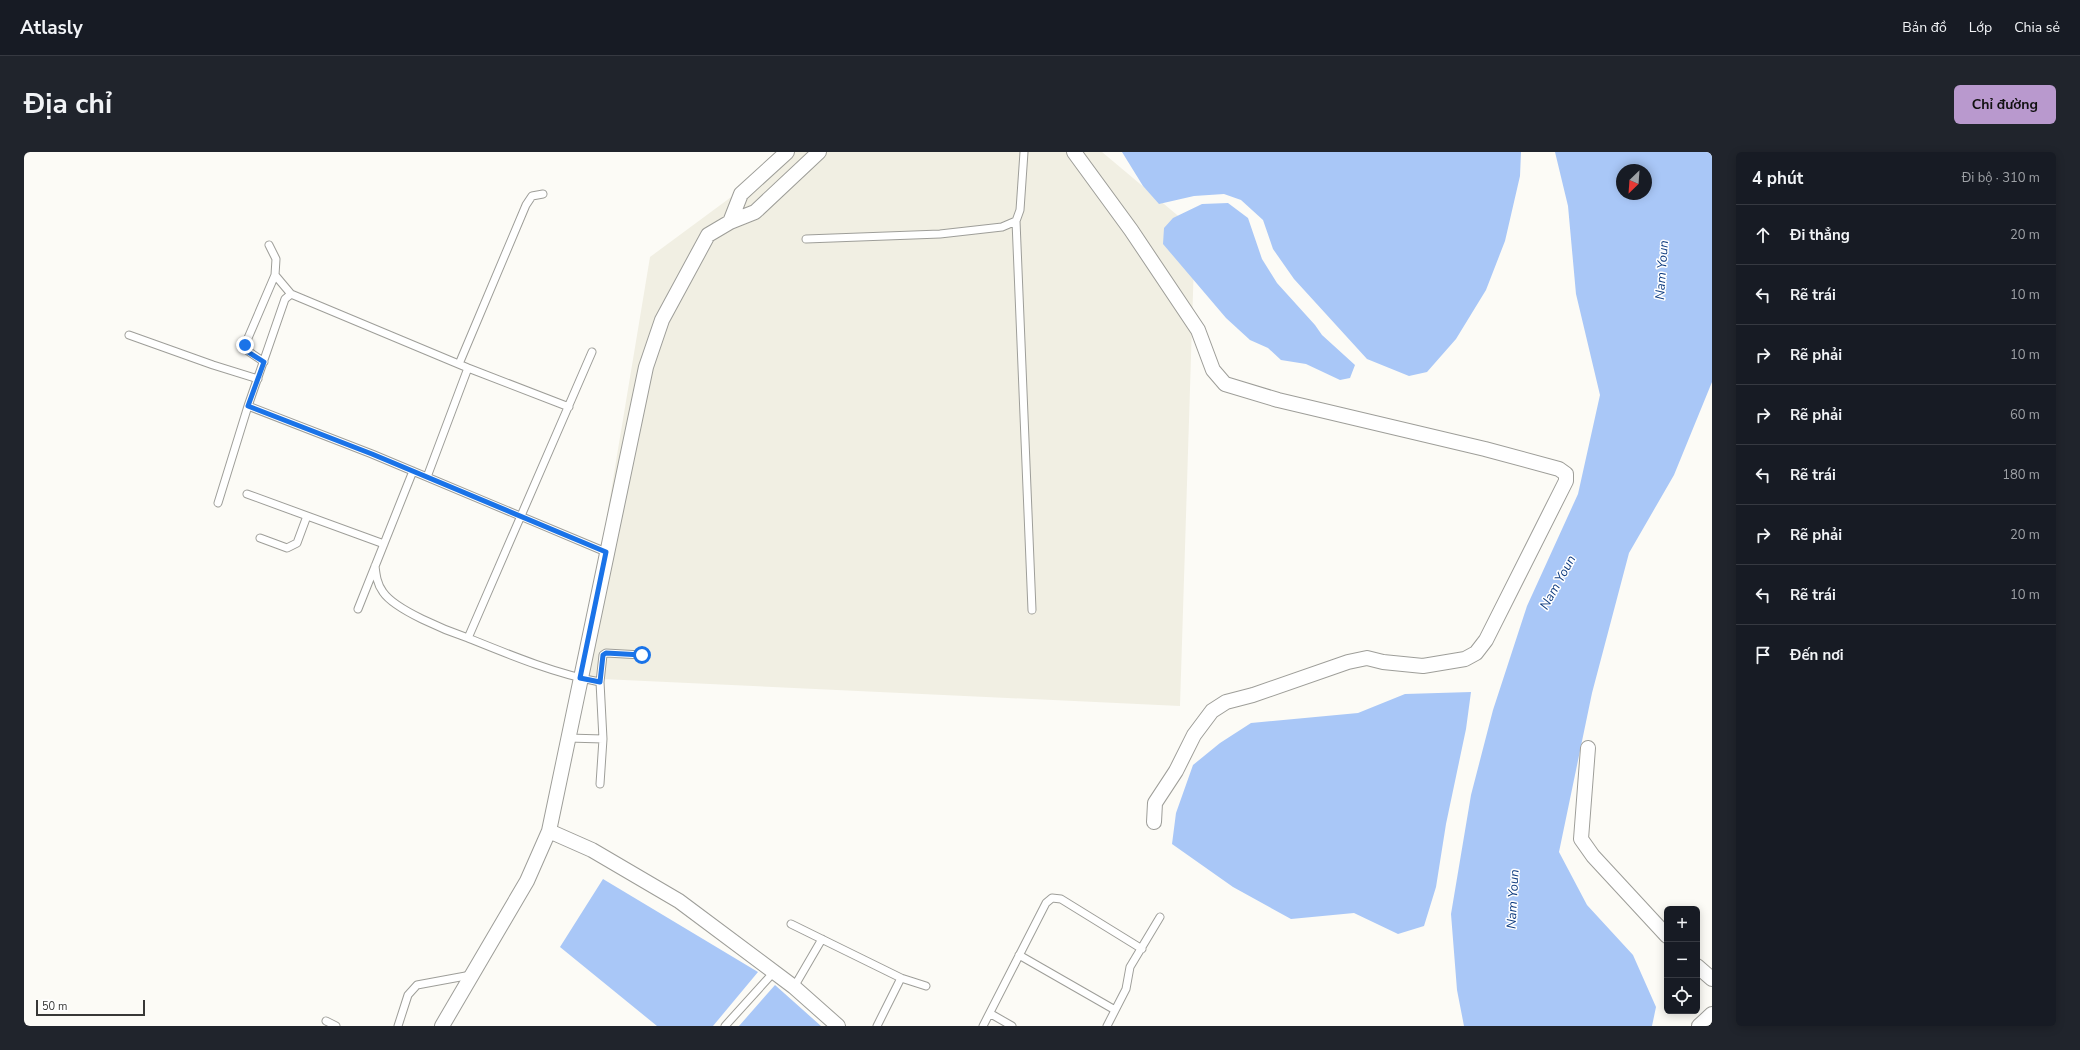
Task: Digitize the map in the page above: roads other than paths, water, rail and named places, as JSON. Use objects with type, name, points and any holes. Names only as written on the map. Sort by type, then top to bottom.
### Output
[{"type":"street","points":[[730,222],[740,194],[787,152]]},
{"type":"street","points":[[442,1026],[527,881],[549,831],[567,738],[646,367],[662,320],[708,235],[730,222],[755,212],[819,152]]},
{"type":"street","points":[[1074,152],[1198,330],[1213,370],[1225,384],[1285,402],[1485,449],[1559,469],[1566,474],[1566,481],[1486,640],[1476,653],[1465,658],[1423,666],[1383,662],[1367,658],[1348,662],[1226,702],[1212,711],[1194,735],[1176,771],[1155,803],[1154,822]]},
{"type":"street","points":[[1588,748],[1581,839],[1593,856],[1664,933]]},
{"type":"street","points":[[549,831],[592,850],[679,901],[794,988],[838,1026]]},
{"type":"street","points":[[1700,969],[1712,979]]},
{"type":"lane","points":[[1024,152],[1020,210],[1016,221],[1032,610]]},
{"type":"lane","points":[[459,364],[526,205],[532,196],[543,194]]},
{"type":"lane","points":[[806,239],[940,234],[1002,227],[1016,221]]},
{"type":"lane","points":[[264,362],[248,352],[245,345],[275,275],[276,259],[269,245]]},
{"type":"lane","points":[[275,275],[291,294],[468,368],[568,407]]},
{"type":"lane","points":[[218,502],[248,406],[286,299],[291,294]]},
{"type":"lane","points":[[129,335],[213,365],[258,379]]},
{"type":"lane","points":[[468,638],[592,352]]},
{"type":"lane","points":[[427,477],[468,368]]},
{"type":"lane","points":[[248,406],[413,471],[606,552]]},
{"type":"lane","points":[[358,609],[413,471]]},
{"type":"lane","points":[[247,494],[384,544]]},
{"type":"lane","points":[[260,538],[287,548],[297,543],[306,516]]},
{"type":"lane","points":[[375,566],[377,581],[382,591],[390,601],[449,632],[502,652],[580,678],[600,682]]},
{"type":"lane","points":[[600,784],[603,740],[600,682],[603,655],[606,653],[642,655]]},
{"type":"lane","points":[[567,738],[603,740]]},
{"type":"lane","points":[[983,1026],[1046,903],[1055,897],[1061,899],[1142,949]]},
{"type":"lane","points":[[1107,1026],[1126,989],[1130,967],[1160,917]]},
{"type":"lane","points":[[791,924],[901,978],[926,986]]},
{"type":"lane","points":[[794,988],[822,939]]},
{"type":"lane","points":[[1019,955],[1115,1010]]},
{"type":"lane","points":[[725,1026],[773,973]]},
{"type":"lane","points":[[398,1026],[408,995],[417,985],[472,974]]},
{"type":"lane","points":[[877,1026],[901,978]]},
{"type":"lane","points":[[990,1014],[1012,1026]]},
{"type":"lane","points":[[326,1021],[336,1026]]},
{"type":"water","points":[[1122,152],[1521,152],[1520,176],[1505,241],[1486,290],[1456,339],[1427,372],[1409,376],[1367,359],[1294,279],[1273,249],[1263,220],[1241,200],[1224,194],[1194,196],[1159,204],[1143,186]]},
{"type":"water","name":"Nam Youn","points":[[1555,152],[1712,152],[1712,382],[1674,475],[1629,553],[1592,693],[1559,852],[1587,905],[1633,955],[1656,1007],[1652,1026],[1464,1026],[1457,990],[1451,914],[1471,795],[1493,710],[1527,606],[1578,494],[1600,395],[1576,294],[1568,206]]},
{"type":"water","points":[[1228,203],[1248,218],[1262,259],[1277,283],[1315,325],[1322,335],[1355,365],[1350,378],[1340,380],[1306,364],[1281,360],[1268,348],[1250,340],[1226,318],[1163,244],[1164,228],[1173,218],[1202,204]]},
{"type":"water","points":[[1471,692],[1466,729],[1446,824],[1436,887],[1424,926],[1398,934],[1354,913],[1291,919],[1233,887],[1172,844],[1176,813],[1193,765],[1220,743],[1251,723],[1358,713],[1405,694]]},
{"type":"water","points":[[603,879],[758,972],[713,1026],[657,1026],[560,947]]},
{"type":"water","points":[[775,985],[821,1026],[739,1026]]}]
